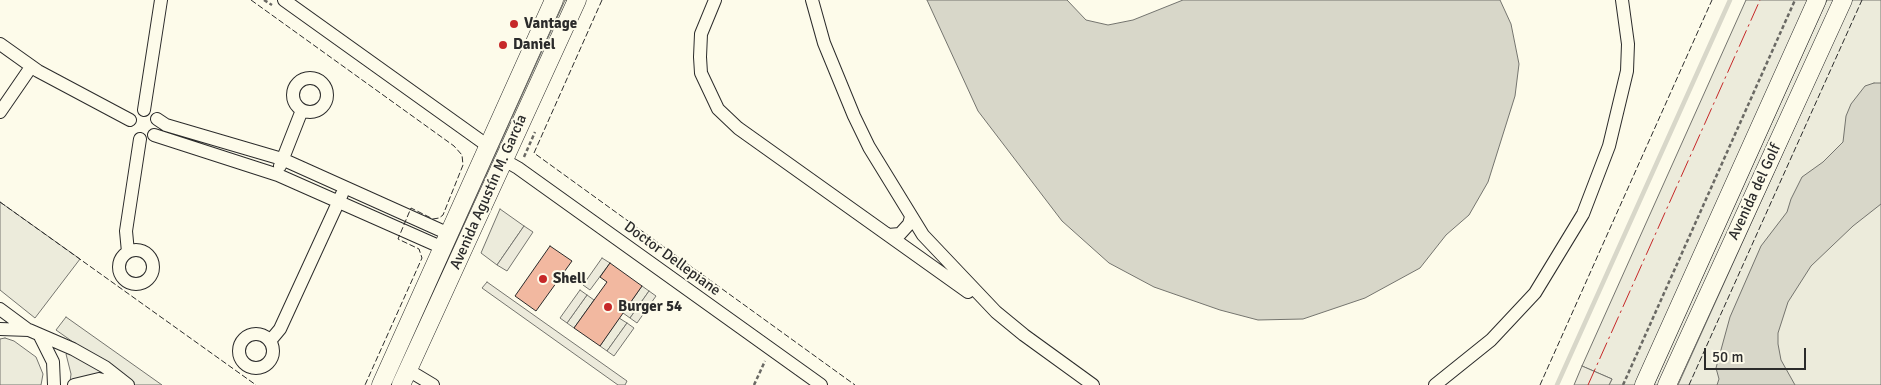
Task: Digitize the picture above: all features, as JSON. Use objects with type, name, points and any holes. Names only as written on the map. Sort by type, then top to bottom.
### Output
[{"type":"street","points":[[144,110],[161,0]]},
{"type":"street","name":"Avenida Agustín M. García","points":[[381,385],[554,0]]},
{"type":"street","name":"Avenida Agustín M. García","points":[[404,378],[576,0]]},
{"type":"street","points":[[715,0],[701,34],[700,56],[702,73],[718,109],[738,128],[996,312]]},
{"type":"street","points":[[812,0],[824,43],[869,148],[924,235],[946,261],[996,312],[1024,336],[1093,385]]},
{"type":"street","name":"Avenida del Golf","points":[[1644,385],[1817,0]]},
{"type":"street","name":"Avenida del Golf","points":[[1667,385],[1843,0]]},
{"type":"street","points":[[278,3],[488,146]]},
{"type":"street","points":[[1436,385],[1491,340],[1535,293],[1583,214],[1609,146],[1623,93],[1628,53],[1624,4]]},
{"type":"street","points":[[0,44],[31,66],[130,120]]},
{"type":"street","points":[[0,112],[31,66]]},
{"type":"street","points":[[157,119],[158,128],[154,135],[145,140],[132,134],[130,120],[136,112],[144,110],[152,112],[157,119],[166,125],[282,160],[345,187],[446,241]]},
{"type":"street","points":[[278,174],[302,110]]},
{"type":"street","points":[[154,135],[278,174],[338,202],[446,241]]},
{"type":"street","points":[[128,252],[126,231],[140,139]]},
{"type":"street","name":"Doctor Dellepiane","points":[[504,160],[518,168],[821,385]]},
{"type":"street","points":[[270,341],[280,329],[345,187]]},
{"type":"street","points":[[888,235],[900,234],[909,224],[911,217]]},
{"type":"street","points":[[0,309],[34,333],[105,367],[128,385]]},
{"type":"street","points":[[0,329],[34,333]]},
{"type":"street","points":[[34,333],[53,362],[54,385]]},
{"type":"street","points":[[404,378],[433,385]]},
{"type":"street","points":[[74,385],[98,379],[123,385]]},
{"type":"path","points":[[264,0],[278,3]]},
{"type":"path","points":[[1623,385],[1796,0]]},
{"type":"path","points":[[754,385],[771,349]]},
{"type":"shaded area","points":[[565,0],[571,0],[397,385],[391,385]]},
{"type":"shaded area","points":[[927,0],[1067,0],[1086,20],[1108,25],[1133,20],[1183,0],[1500,0],[1511,24],[1519,64],[1515,96],[1488,182],[1469,215],[1446,235],[1420,268],[1365,298],[1303,319],[1258,320],[1220,310],[1154,287],[1109,263],[1062,221],[978,111]]},
{"type":"shaded area","points":[[1746,0],[1811,0],[1637,385],[1609,385],[1612,379],[1582,366]]},
{"type":"shaded area","points":[[1827,0],[1835,0],[1661,385],[1654,385]]},
{"type":"shaded area","points":[[1852,0],[1881,0],[1881,385],[1678,385]]},
{"type":"shaded area","points":[[1881,83],[1881,204],[1853,226],[1811,266],[1788,302],[1778,333],[1778,344],[1781,360],[1795,385],[1717,385],[1719,379],[1716,368],[1730,317],[1761,246],[1787,212],[1802,177],[1823,162],[1843,142],[1846,116],[1851,104],[1865,86]]},
{"type":"shaded area","points":[[0,202],[80,259],[35,318],[0,290]]},
{"type":"shaded area","points":[[500,209],[524,226],[497,265],[481,253]]},
{"type":"shaded area","points":[[524,226],[533,232],[507,271],[497,265]]},
{"type":"shaded area","points":[[602,258],[610,263],[590,290],[583,285]]},
{"type":"shaded area","points":[[487,282],[627,381],[625,385],[618,385],[482,288]]},
{"type":"shaded area","points":[[642,286],[649,291],[630,318],[623,313]]},
{"type":"shaded area","points":[[580,290],[587,295],[567,323],[560,318]]},
{"type":"shaded area","points":[[649,291],[656,296],[637,323],[630,318]]},
{"type":"shaded area","points":[[587,295],[594,300],[574,328],[567,323]]},
{"type":"shaded area","points":[[66,317],[162,385],[134,385],[56,330]]},
{"type":"shaded area","points":[[619,318],[627,323],[607,351],[600,346]]},
{"type":"shaded area","points":[[627,323],[634,328],[614,356],[607,351]]},
{"type":"shaded area","points":[[5,338],[14,341],[36,357],[43,374],[41,385],[0,385],[0,339]]},
{"type":"shaded area","points":[[68,353],[99,370],[105,376],[70,382],[71,374],[66,354]]},
{"type":"shaded area","points":[[1582,366],[1612,379],[1609,385],[1574,385]]},
{"type":"building","name":"Shell","points":[[550,246],[572,261],[536,311],[515,296]]},
{"type":"building","name":"Burger 54","points":[[610,263],[642,286],[600,346],[574,328],[607,282],[600,277]]},
{"type":"waterway","points":[[1557,385],[1730,0]]},
{"type":"fence","points":[[251,0],[454,146],[462,155],[463,165],[443,215],[433,219],[411,208],[398,239],[419,249],[422,258],[365,385]]},
{"type":"fence","points":[[602,0],[534,153],[855,385]]},
{"type":"fence","points":[[1540,385],[1712,0]]},
{"type":"fence","points":[[1689,385],[1862,0]]},
{"type":"fence","points":[[0,202],[256,385]]},
{"type":"power","points":[[1588,385],[1760,0]]},
{"type":"place","name":"Vantage","points":[[514,24]]},
{"type":"place","name":"Daniel","points":[[503,45]]},
{"type":"place","name":"Shell","points":[[543,279]]},
{"type":"place","name":"Burger 54","points":[[608,307]]}]
